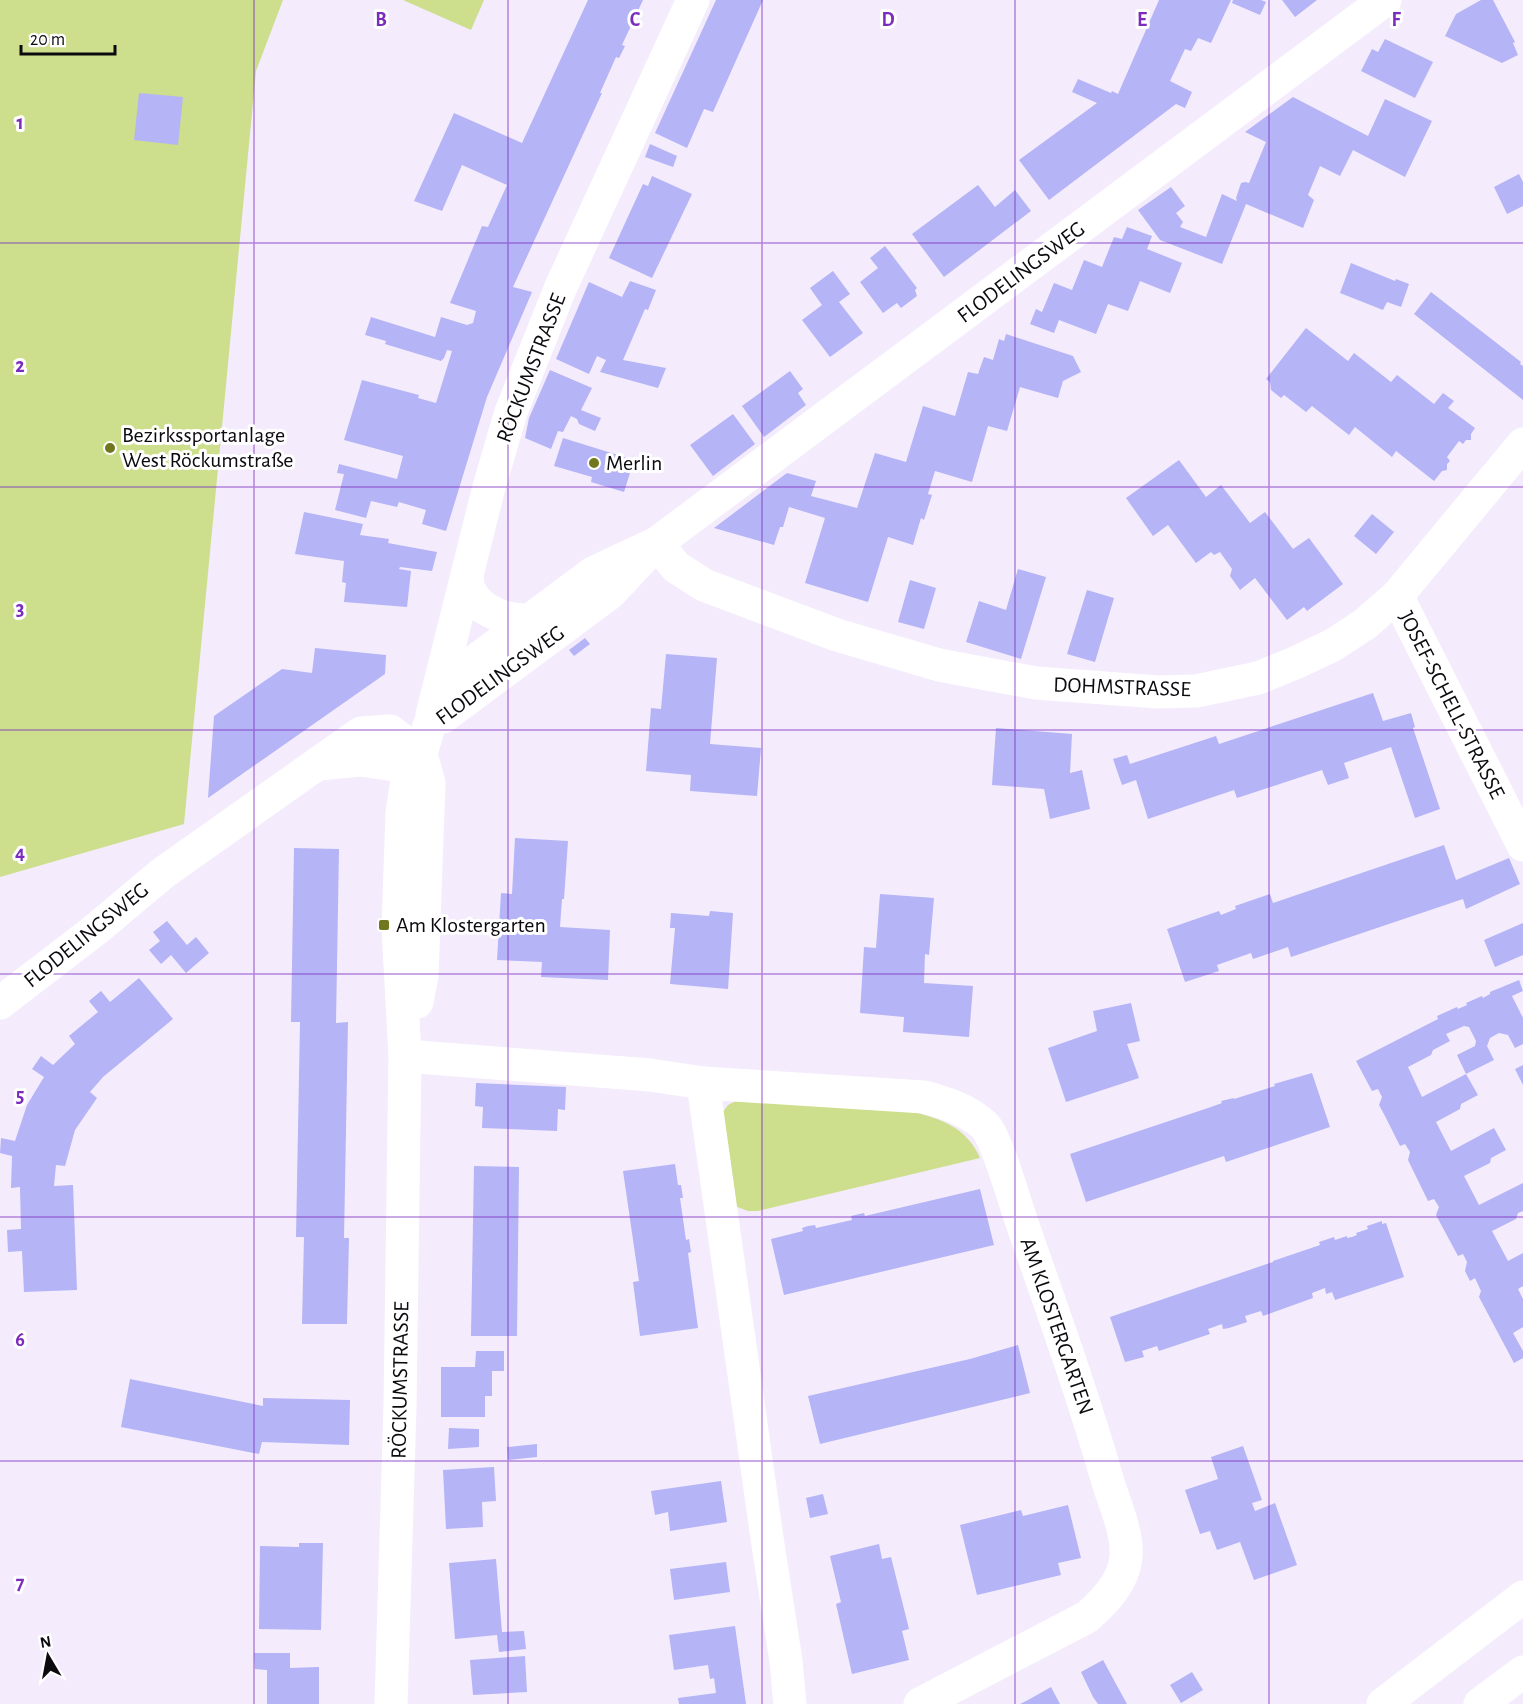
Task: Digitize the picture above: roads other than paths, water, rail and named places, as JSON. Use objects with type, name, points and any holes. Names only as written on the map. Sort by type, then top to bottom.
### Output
[{"type":"main road","name":"RÖCKUMSTRASSE","points":[[391,1704],[400,1395],[405,1056],[398,927],[402,813],[408,780],[425,740],[511,412],[560,289],[693,0]]},
{"type":"main road","name":"FLODELINGSWEG","points":[[0,1003],[95,930],[163,873],[320,764],[360,760],[395,765],[610,592],[657,543],[1385,0]]},
{"type":"main road","name":"DOHMSTRASSE","points":[[657,543],[676,567],[704,585],[846,637],[939,664],[1036,683],[1106,689],[1196,691],[1258,678],[1296,663],[1333,645],[1365,624],[1398,597],[1523,444]]},
{"type":"main road","name":"FLODELINGSWEG","points":[[425,740],[448,693],[467,667],[593,573],[657,543]]},
{"type":"main road","points":[[467,577],[470,592],[495,614],[512,621],[529,620]]},
{"type":"main road","name":"JOSEF-SCHELL-STRASSE","points":[[1398,597],[1523,845]]},
{"type":"main road","name":"AM KLOSTERGARTEN","points":[[405,1056],[650,1075],[703,1083],[924,1097],[952,1104],[986,1127],[998,1153],[1019,1213],[1104,1467],[1124,1536],[1126,1558],[1121,1576],[1106,1600],[1087,1617],[920,1704]]},
{"type":"main road","points":[[703,1083],[786,1661],[790,1704]]},
{"type":"main road","points":[[1383,1704],[1523,1597]]},
{"type":"main road","points":[[1480,1704],[1523,1672]]},
{"type":"place","name":"Bezirkssportanlage West Röckumstraße","points":[[110,448]]},
{"type":"place","name":"Merlin","points":[[594,463]]},
{"type":"place","name":"Am Klostergarten","points":[[384,925]]}]
